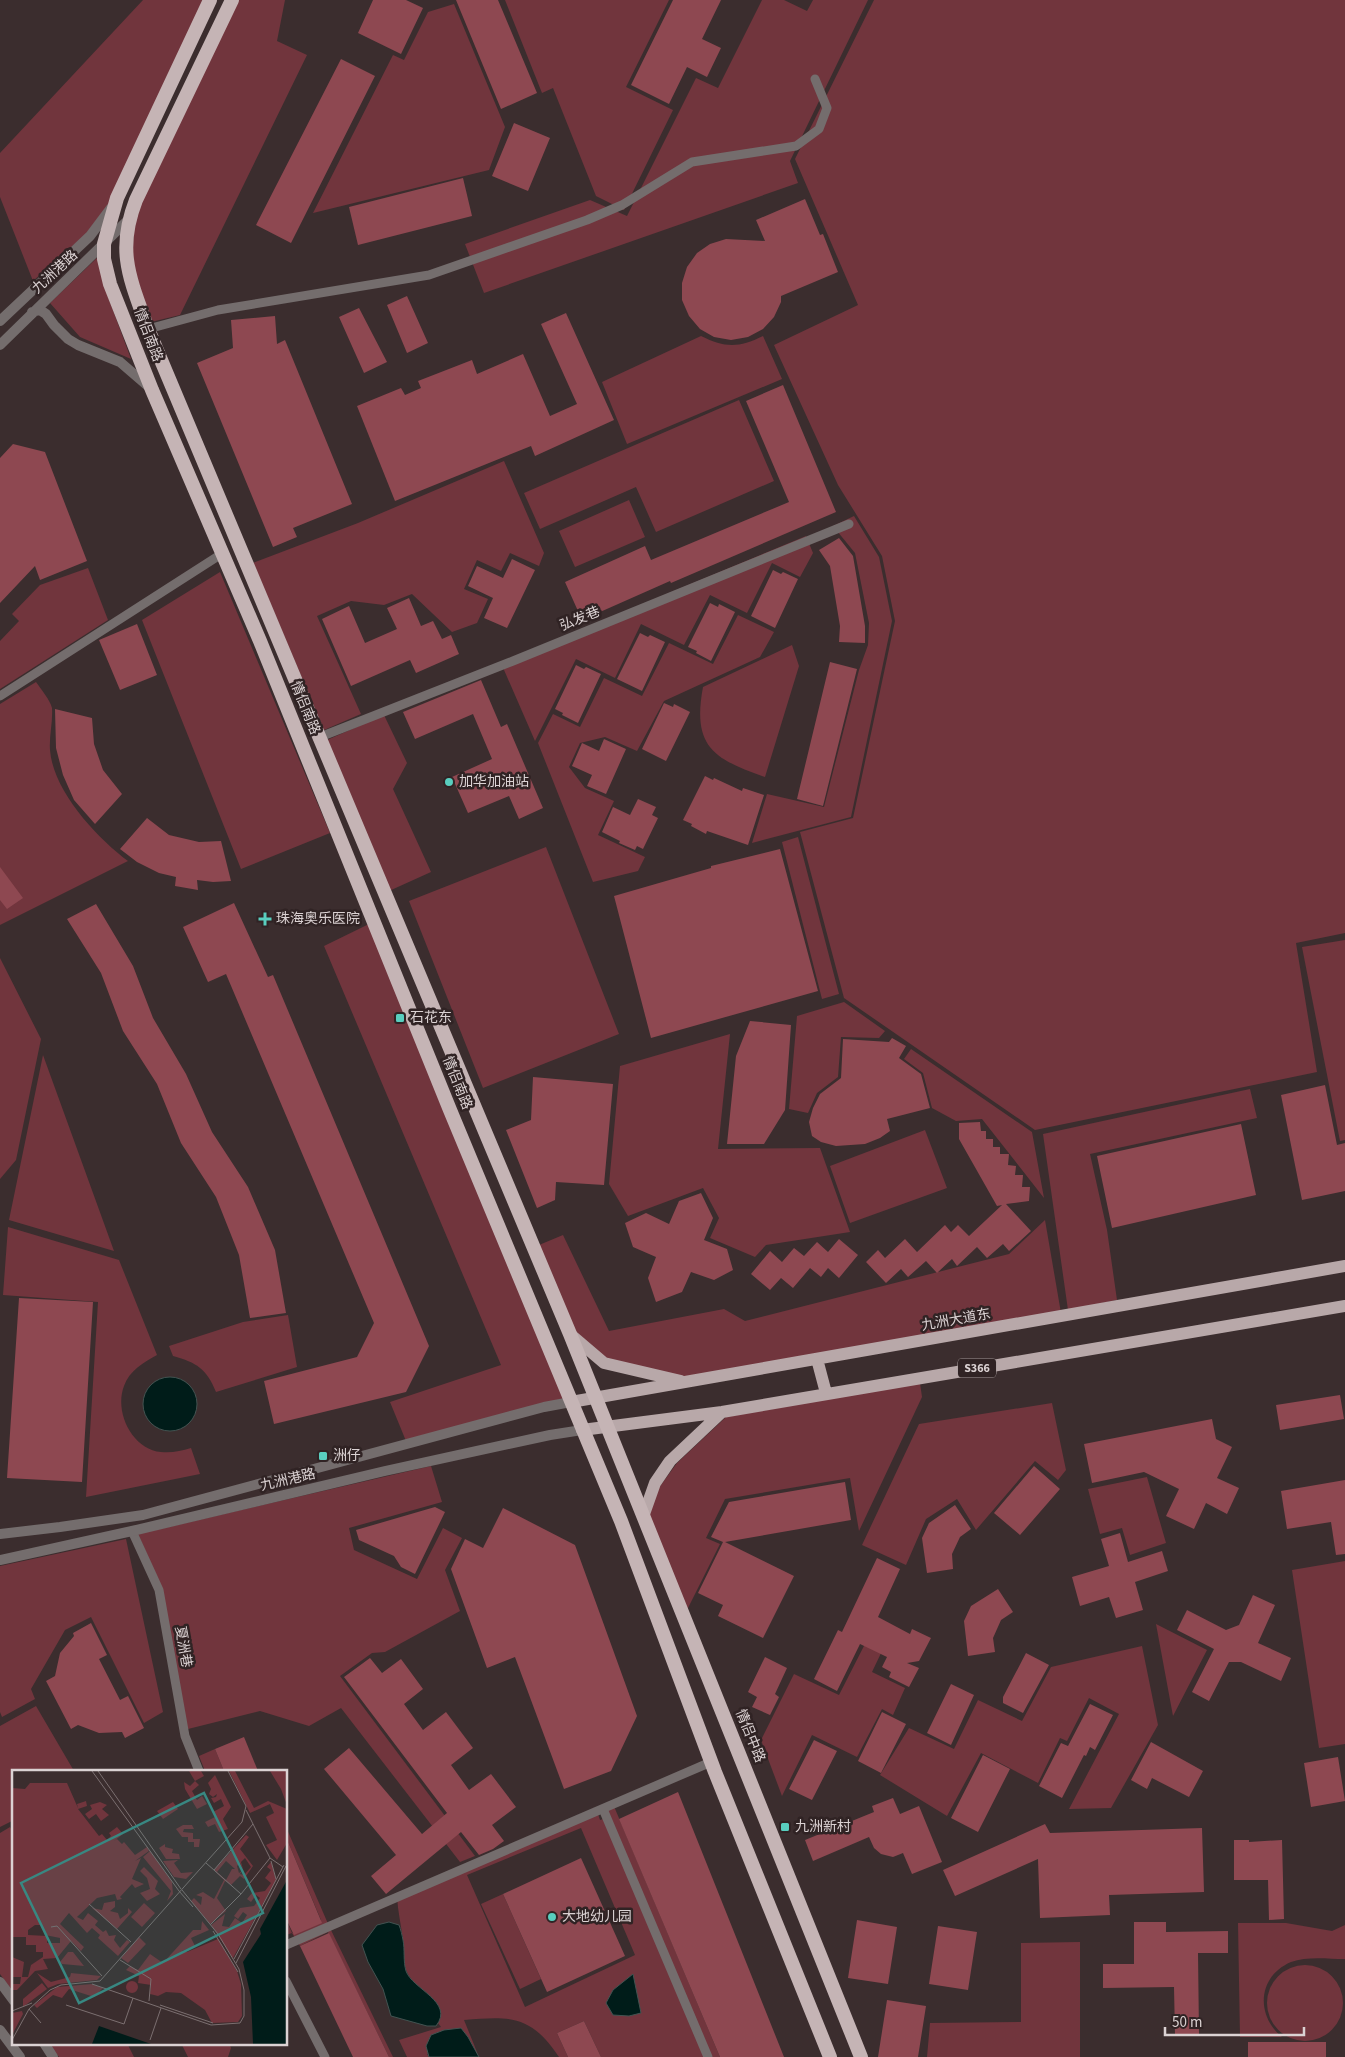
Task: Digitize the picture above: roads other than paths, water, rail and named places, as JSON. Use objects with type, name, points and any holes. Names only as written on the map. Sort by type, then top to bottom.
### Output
[{"type":"highway","name":"情侣南路","points":[[210,0],[117,198],[104,244],[104,258],[110,284],[152,390],[267,657],[582,1430]]},
{"type":"highway","name":"情侣南路","points":[[232,0],[136,200],[129,219],[125,249],[127,264],[148,328],[608,1427]]},
{"type":"highway","name":"情侣中路","points":[[608,1427],[861,2057]]},
{"type":"highway","points":[[582,1430],[621,1521],[711,1762],[830,2057]]},
{"type":"main road","name":"九洲大道东","points":[[571,1402],[1345,1266]]},
{"type":"main road","name":"S366","points":[[608,1427],[722,1412],[1345,1306]]},
{"type":"main road","points":[[570,1334],[604,1363],[686,1383]]},
{"type":"main road","points":[[817,1360],[826,1393]]},
{"type":"main road","points":[[644,1514],[655,1483],[670,1461],[722,1412]]},
{"type":"main road","points":[[582,1430],[608,1427]]},
{"type":"street","name":"九洲港路","points":[[0,321],[90,236],[117,198]]},
{"type":"street","name":"九洲港路","points":[[0,345],[129,219]]},
{"type":"street","points":[[32,312],[40,310],[46,314],[54,325],[78,345],[120,362],[152,390]]},
{"type":"street","name":"九洲港路","points":[[0,1534],[143,1514],[544,1407],[571,1402]]},
{"type":"street","name":"九洲港路","points":[[0,1560],[385,1471],[550,1435],[582,1430]]},
{"type":"street","points":[[0,1982],[12,1998]]},
{"type":"street","points":[[0,2030],[20,2057]]},
{"type":"street","points":[[45,2044],[53,2057]]},
{"type":"lane","points":[[148,328],[218,310],[429,275],[587,220],[622,204],[692,162],[796,146],[819,129],[827,108],[815,79]]},
{"type":"lane","name":"弘发巷","points":[[320,737],[513,661],[849,524]]},
{"type":"lane","points":[[0,696],[223,553]]},
{"type":"lane","name":"夏洲巷","points":[[132,1531],[159,1590],[185,1736],[199,1770]]},
{"type":"lane","points":[[288,1943],[711,1762]]},
{"type":"lane","points":[[603,1808],[708,2057]]},
{"type":"lane","points":[[288,1984],[325,2057]]},
{"type":"water","points":[[170,1377],[180,1379],[189,1385],[195,1394],[197,1404],[195,1414],[189,1423],[180,1429],[170,1431],[160,1429],[151,1423],[145,1414],[143,1404],[145,1394],[151,1385],[160,1379]]},
{"type":"water","points":[[389,1922],[400,1927],[404,1944],[405,1967],[410,1978],[430,1996],[440,2010],[440,2017],[436,2026],[427,2026],[391,2016],[383,1989],[368,1962],[362,1945],[377,1925]]},
{"type":"water","points":[[633,1974],[641,2013],[629,2016],[613,2015],[606,2003],[613,1990]]},
{"type":"water","points":[[461,2028],[479,2057],[429,2057],[426,2046],[431,2035],[444,2030]]},
{"type":"place","name":"加华加油站","points":[[449,782]]},
{"type":"place","name":"珠海奥乐医院","points":[[265,919]]},
{"type":"place","name":"石花东","points":[[400,1018]]},
{"type":"place","name":"洲仔","points":[[323,1456]]},
{"type":"place","name":"九洲新村","points":[[785,1827]]},
{"type":"place","name":"大地幼儿园","points":[[552,1917]]}]
